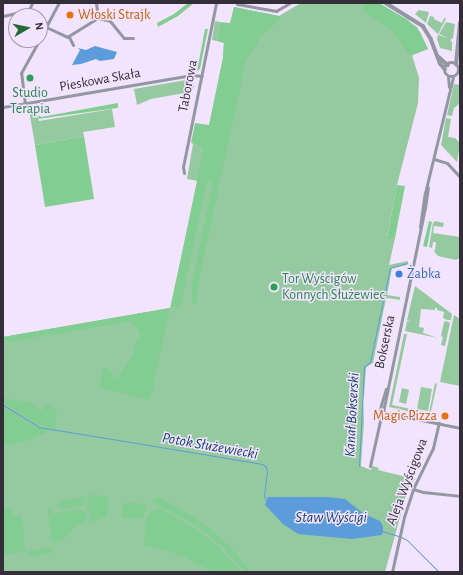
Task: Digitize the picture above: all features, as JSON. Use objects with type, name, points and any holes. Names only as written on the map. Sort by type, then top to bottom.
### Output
[{"type":"street","points":[[48,23],[59,3]]},
{"type":"street","points":[[96,3],[98,18]]},
{"type":"street","name":"Taborowa","points":[[184,173],[183,167],[216,3]]},
{"type":"street","points":[[238,4],[276,11],[290,3]]},
{"type":"street","points":[[386,3],[423,26],[431,39],[440,63],[450,65]]},
{"type":"street","points":[[69,37],[75,31],[98,18],[110,21],[124,38],[133,38]]},
{"type":"street","points":[[460,23],[456,50],[450,65],[455,75],[460,78]]},
{"type":"street","points":[[48,26],[64,37],[69,37]]},
{"type":"street","points":[[69,37],[73,45]]},
{"type":"street","points":[[25,104],[21,73],[35,48]]},
{"type":"street","points":[[450,65],[455,75]]},
{"type":"street","name":"Bokserska","points":[[370,466],[382,412],[380,410],[381,405],[387,388],[449,88],[455,75]]},
{"type":"street","name":"Pieskowa Skała","points":[[3,107],[193,76],[202,76]]},
{"type":"street","points":[[434,159],[447,163],[460,178]]},
{"type":"street","points":[[382,412],[460,428]]},
{"type":"street","name":"Aleja Wyścigowa","points":[[392,572],[399,534],[413,489],[432,451],[439,423]]},
{"type":"street","points":[[413,489],[423,492],[460,496]]},
{"type":"green space","points":[[188,3],[194,3],[178,16],[158,27],[157,23],[174,14]]},
{"type":"green space","name":"Tor Wyścigów Konnych Służewiec","points":[[301,3],[379,3],[417,27],[428,49],[412,55],[419,78],[418,103],[397,185],[387,237],[395,238],[389,265],[408,261],[407,265],[392,268],[387,295],[400,297],[400,300],[386,299],[373,363],[366,367],[363,397],[364,422],[361,466],[371,470],[372,466],[379,468],[378,470],[415,479],[408,488],[385,572],[3,572],[3,337],[170,308],[198,181],[187,179],[193,144],[205,146],[223,58],[224,41],[227,41],[234,7],[279,16]]},
{"type":"green space","points":[[364,3],[379,3],[408,20],[420,32],[428,49],[410,56],[402,43],[389,28],[363,11]]},
{"type":"green space","points":[[234,7],[279,16],[280,19],[261,36],[246,61],[201,269],[196,304],[192,303],[192,284],[213,182],[207,181],[180,308],[171,306],[204,147],[191,143],[195,123],[209,125],[223,58],[224,43],[217,41],[220,22],[230,23]]},
{"type":"green space","points":[[419,10],[429,12],[426,23],[415,14]]},
{"type":"green space","points":[[430,16],[442,23],[444,18],[446,19],[438,34],[427,24]]},
{"type":"green space","points":[[215,21],[220,22],[217,41],[212,40]]},
{"type":"green space","points":[[446,22],[455,24],[453,38],[450,40],[452,42],[452,51],[440,48],[437,39],[438,35],[448,38],[439,34]]},
{"type":"green space","points":[[205,29],[208,29],[200,69],[197,71]]},
{"type":"green space","points":[[192,79],[194,87],[190,92],[151,99],[137,105],[134,89]]},
{"type":"green space","points":[[454,84],[460,85],[460,101],[454,108],[452,116],[447,115]]},
{"type":"green space","points":[[118,103],[117,108],[38,119],[39,115],[41,117]]},
{"type":"green space","points":[[112,109],[115,127],[83,132],[84,136],[35,145],[29,110],[35,110],[39,121]]},
{"type":"green space","points":[[446,118],[451,119],[448,137],[455,138],[460,143],[457,162],[441,145]]},
{"type":"green space","points":[[84,136],[94,199],[45,207],[35,145]]},
{"type":"green space","points":[[397,185],[405,186],[395,238],[387,238]]},
{"type":"green space","points":[[429,221],[432,222],[427,247],[423,246]]},
{"type":"green space","points":[[435,221],[444,223],[443,227],[434,226],[433,233],[460,237],[460,258],[456,260],[438,256],[433,250],[435,251],[436,242],[433,242],[432,248],[429,247],[433,223]]},
{"type":"green space","points":[[415,286],[452,314],[451,320],[447,320],[443,318],[444,312],[437,310],[437,308],[435,308],[435,310],[421,309],[419,327],[424,328],[423,333],[438,338],[405,331],[407,321],[412,322],[407,320]]},
{"type":"green space","points":[[170,308],[150,400],[99,388],[104,367],[109,369],[117,379],[135,352],[135,344],[141,337],[131,321],[52,335],[46,334],[14,342],[3,339],[3,337]]},
{"type":"green space","points":[[454,315],[460,319],[460,386],[440,382]]},
{"type":"green space","points":[[446,321],[450,323],[445,346],[441,345],[443,337],[441,336],[444,322]]},
{"type":"green space","points":[[404,334],[407,334],[392,405],[429,413],[435,383],[437,384],[430,416],[389,407]]},
{"type":"green space","points":[[421,387],[432,389],[428,411],[417,409]]},
{"type":"green space","points":[[402,388],[409,390],[406,404],[399,402]]},
{"type":"green space","points":[[3,398],[31,403],[42,411],[45,404],[50,406],[57,412],[55,429],[36,424],[3,403]]},
{"type":"green space","points":[[3,407],[35,427],[51,430],[27,441],[3,445]]},
{"type":"green space","points":[[87,495],[108,496],[107,517],[91,522],[87,505],[90,505],[91,503],[87,502]]},
{"type":"green space","points":[[85,496],[85,502],[83,500],[81,502],[84,505],[62,509],[57,508],[57,505],[62,502]]},
{"type":"green space","points":[[159,497],[192,516],[215,533],[232,549],[251,572],[245,572],[223,547],[199,527],[150,500]]},
{"type":"green space","points":[[132,502],[145,505],[147,508],[142,519],[122,518],[122,505],[124,506],[125,503]]},
{"type":"green space","points":[[11,507],[12,517],[22,516],[25,552],[3,554],[3,508]]},
{"type":"green space","points":[[160,508],[198,531],[215,544],[241,572],[212,572],[185,557],[160,548],[144,546],[146,520],[150,513]]},
{"type":"green space","points":[[48,509],[51,509],[51,514],[78,510],[86,512],[86,522],[76,525],[65,538],[52,543]]},
{"type":"green space","points":[[46,547],[51,547],[52,553],[32,556],[28,551],[46,549]]},
{"type":"water","points":[[95,46],[117,52],[114,59],[100,61],[96,59],[81,64],[72,65],[80,50],[78,48],[86,50]]},
{"type":"water","name":"Staw Wyścigi","points":[[268,497],[328,497],[345,499],[364,514],[380,521],[383,526],[382,535],[352,539],[298,534],[283,524],[265,505]]},
{"type":"waterway","name":"Kanał Bokserski","points":[[359,466],[364,367],[370,362],[390,268],[407,263]]},
{"type":"waterway","name":"Potok Służewiecki","points":[[3,405],[39,427],[262,464],[266,467],[267,471],[264,496],[267,502]]},
{"type":"waterway","name":"Potok Służewiecki","points":[[382,531],[398,536]]},
{"type":"waterway","name":"Potok Służewiecki","points":[[401,537],[407,540],[439,572]]},
{"type":"place","name":"Włoski Strajk","points":[[70,15]]},
{"type":"place","name":"Studio Terapia","points":[[30,78]]},
{"type":"place","name":"Żabka","points":[[399,274]]},
{"type":"place","name":"Tor Wyścigów Konnych Służewiec","points":[[274,287]]},
{"type":"place","name":"Magic Pizza","points":[[445,416]]}]
